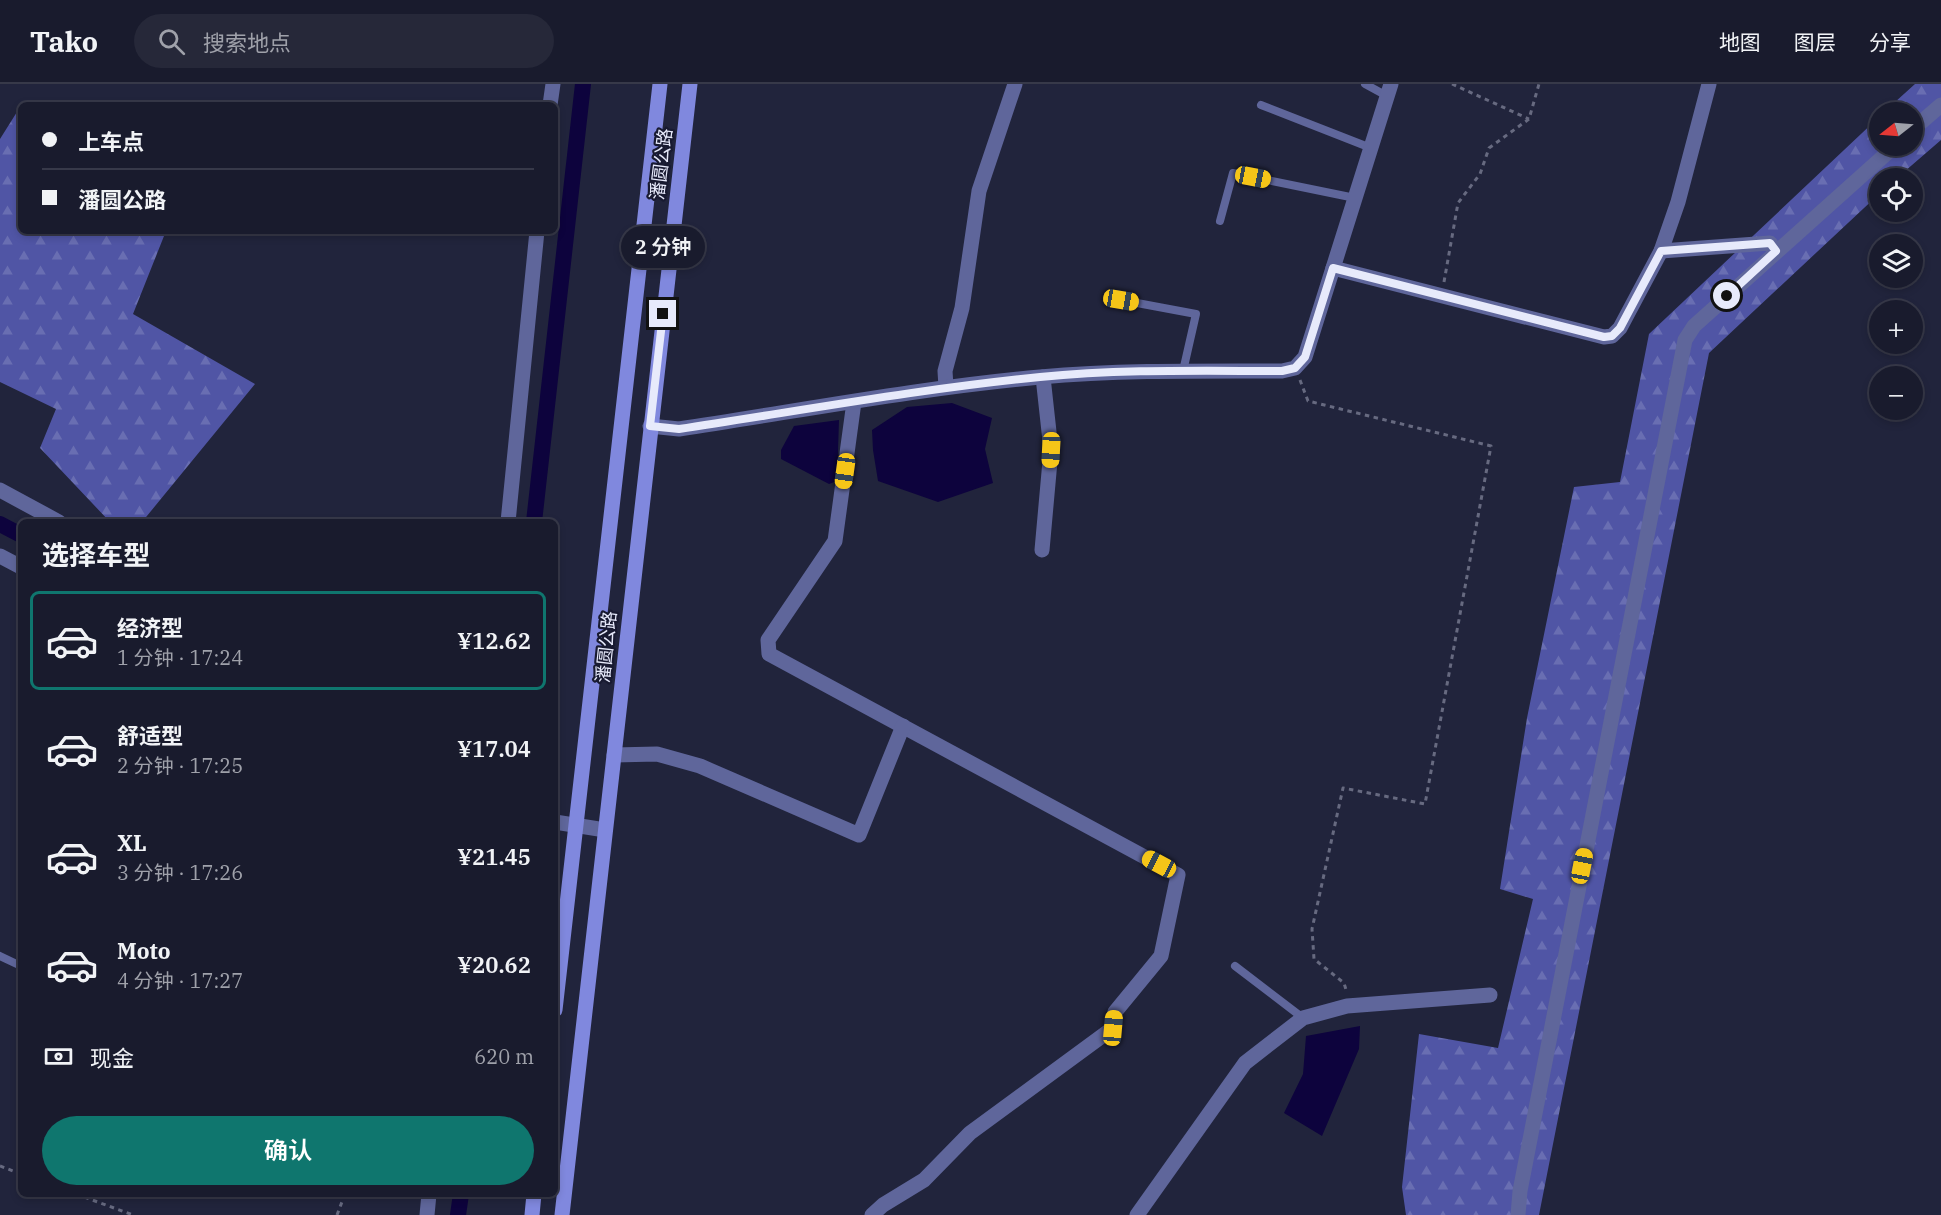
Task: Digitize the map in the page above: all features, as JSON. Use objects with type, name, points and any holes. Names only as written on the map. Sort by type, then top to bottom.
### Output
[{"type":"main road","name":"潘圆公路","points":[[558,984],[660,84]]},
{"type":"main road","name":"潘圆公路","points":[[562,1215],[690,84]]},
{"type":"main road","points":[[532,1215],[534,1197]]},
{"type":"street","points":[[550,102],[553,84]]},
{"type":"street","points":[[946,387],[945,371],[962,308],[984,169],[1000,134],[1015,84]]},
{"type":"street","points":[[1333,268],[1604,337],[1612,336],[1620,328],[1661,251],[1678,202],[1709,84]]},
{"type":"street","points":[[650,426],[679,429],[946,387],[1043,377],[1183,371],[1282,371],[1295,368],[1305,357],[1390,90]]},
{"type":"street","points":[[1923,121],[1941,105]]},
{"type":"street","points":[[1518,1215],[1520,1191],[1679,356],[1684,340],[1694,326],[1884,156]]},
{"type":"street","points":[[508,519],[537,234]]},
{"type":"street","points":[[1661,251],[1770,243],[1776,251]]},
{"type":"street","points":[[1042,550],[1051,450],[1043,377]]},
{"type":"street","points":[[854,402],[835,541],[768,640],[769,654],[1178,875],[1161,957],[1114,1012],[1113,1028],[970,1133],[924,1180],[883,1205],[872,1215]]},
{"type":"street","points":[[0,490],[53,519]]},
{"type":"street","points":[[0,556],[18,565]]},
{"type":"street","points":[[614,755],[657,754],[700,766],[859,835],[903,726]]},
{"type":"street","points":[[558,823],[605,830]]},
{"type":"street","points":[[1137,1215],[1245,1063],[1303,1018],[1347,1006],[1490,995]]},
{"type":"street","points":[[428,1215],[429,1197]]},
{"type":"lane","points":[[1365,84],[1390,90]]},
{"type":"lane","points":[[1261,105],[1371,148]]},
{"type":"lane","points":[[1220,221],[1233,173],[1355,198]]},
{"type":"lane","points":[[1121,300],[1196,314],[1183,371]]},
{"type":"lane","points":[[0,956],[18,965]]},
{"type":"lane","points":[[1235,966],[1303,1018]]},
{"type":"path","points":[[1452,84],[1529,119]]},
{"type":"path","points":[[1441,296],[1458,203],[1480,174],[1489,148],[1529,119],[1539,84]]},
{"type":"path","points":[[1295,368],[1308,401],[1491,446],[1425,804],[1343,788],[1312,929],[1314,959],[1344,983],[1347,992],[1347,1006]]},
{"type":"path","points":[[0,1166],[18,1173]]},
{"type":"path","points":[[84,1197],[133,1215]]},
{"type":"path","points":[[337,1215],[344,1197]]},
{"type":"green space","points":[[1915,84],[1941,84],[1941,140],[1923,156],[1923,102],[1895,102]]},
{"type":"green space","points":[[18,111],[18,234],[165,234],[133,314],[255,384],[144,519],[107,519],[40,448],[56,409],[0,382],[0,139]]},
{"type":"green space","points":[[1869,126],[1869,156],[1922,156],[1909,168],[1869,168],[1869,203],[1709,353],[1539,1215],[1406,1215],[1402,1187],[1419,1034],[1498,1048],[1533,899],[1500,889],[1527,718],[1574,487],[1620,482],[1649,334]]},
{"type":"shaded area","points":[[952,403],[992,418],[985,449],[993,483],[938,502],[878,481],[872,430],[907,407]]},
{"type":"shaded area","points":[[839,420],[837,481],[829,484],[781,459],[781,450],[794,426]]},
{"type":"shaded area","points":[[1360,1026],[1359,1049],[1322,1136],[1284,1113],[1303,1074],[1306,1036]]},
{"type":"waterway","points":[[534,519],[583,84]]},
{"type":"waterway","points":[[0,524],[18,533]]},
{"type":"waterway","points":[[458,1215],[461,1197]]},
{"type":"route","points":[[663,314],[650,426],[679,429],[946,387],[1043,377],[1183,371],[1282,371],[1295,368],[1305,357],[1333,268],[1604,337],[1612,336],[1620,328],[1661,251],[1770,243],[1776,251],[1727,296]]}]
